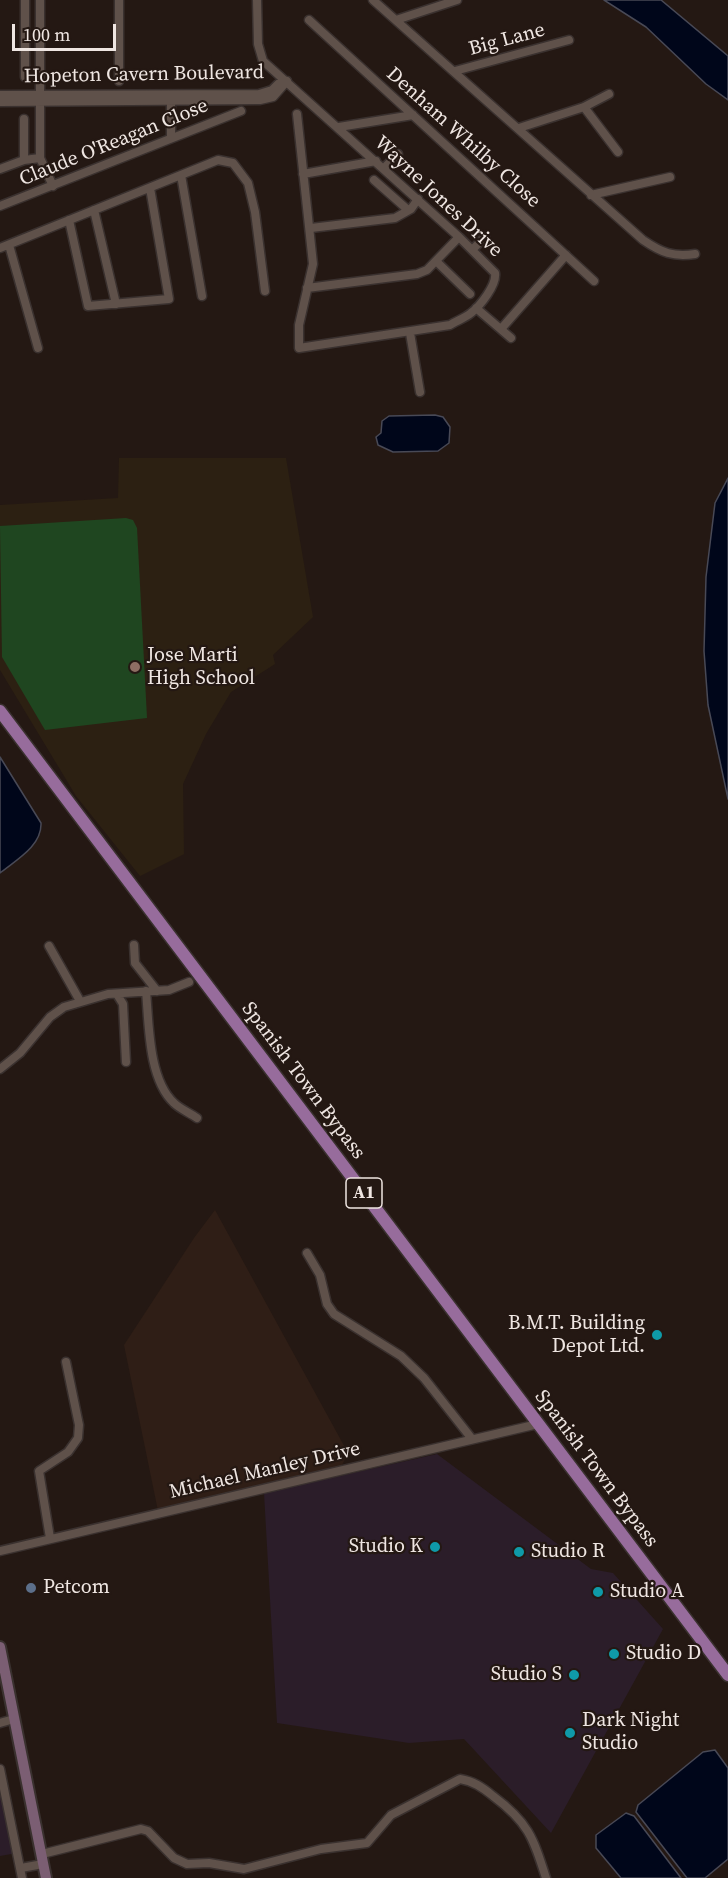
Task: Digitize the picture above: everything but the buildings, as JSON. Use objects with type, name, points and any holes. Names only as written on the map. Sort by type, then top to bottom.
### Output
[{"type":"main road","name":"Spanish Town Bypass","points":[[0,711],[728,1675]]},
{"type":"main road","points":[[0,1647],[46,1878]]},
{"type":"street","points":[[25,0],[25,77]]},
{"type":"street","points":[[40,0],[40,158],[53,186]]},
{"type":"street","points":[[118,0],[119,81]]},
{"type":"street","name":"Wayne Jones Drive","points":[[257,0],[260,56],[459,237],[496,276],[491,288],[476,308],[450,325],[410,333],[299,348],[299,325],[307,288]]},
{"type":"street","points":[[373,0],[519,128],[591,195],[654,248],[677,257],[695,254]]},
{"type":"street","points":[[396,20],[457,0]]},
{"type":"street","name":"Denham Whilby Close","points":[[309,20],[594,281]]},
{"type":"street","name":"Big Lane","points":[[455,71],[569,40]]},
{"type":"street","points":[[25,45],[40,45]]},
{"type":"street","name":"Hopeton Cavern Boulevard","points":[[0,95],[41,98],[265,100],[273,97],[285,80]]},
{"type":"street","points":[[519,128],[584,107],[609,94]]},
{"type":"street","name":"Hopeton Cavern Boulevard","points":[[0,102],[41,98]]},
{"type":"street","points":[[171,98],[171,138]]},
{"type":"street","points":[[584,107],[618,152]]},
{"type":"street","name":"Claude O'Reagan Close","points":[[0,207],[241,111]]},
{"type":"street","points":[[297,114],[313,264],[307,288],[417,274],[436,261],[459,237]]},
{"type":"street","points":[[339,127],[413,115]]},
{"type":"street","points":[[24,119],[24,160]]},
{"type":"street","points":[[384,168],[398,154]]},
{"type":"street","points":[[0,169],[24,160],[40,158]]},
{"type":"street","points":[[38,348],[4,246],[218,160],[233,163],[248,183],[255,212],[265,291]]},
{"type":"street","points":[[303,174],[376,161]]},
{"type":"street","points":[[181,175],[202,296]]},
{"type":"street","points":[[591,195],[670,177]]},
{"type":"street","points":[[374,180],[408,210]]},
{"type":"street","points":[[69,220],[88,306],[166,300],[170,296],[150,188]]},
{"type":"street","points":[[310,228],[395,218],[408,210],[418,199]]},
{"type":"street","points":[[94,210],[116,304]]},
{"type":"street","points":[[472,250],[484,237]]},
{"type":"street","points":[[501,329],[566,255]]},
{"type":"street","points":[[436,261],[470,294]]},
{"type":"street","points":[[476,308],[511,338]]},
{"type":"street","points":[[410,333],[420,392]]},
{"type":"street","points":[[134,945],[135,963],[157,991]]},
{"type":"street","points":[[49,946],[80,1001]]},
{"type":"street","points":[[0,1069],[20,1053],[50,1017],[64,1007],[108,994],[118,996],[129,991],[169,990],[189,982]]},
{"type":"street","points":[[146,990],[152,1051],[163,1088],[174,1102],[197,1118]]},
{"type":"street","points":[[118,996],[123,1004],[126,1062]]},
{"type":"street","points":[[307,1254],[320,1275],[327,1304],[334,1314],[400,1356],[423,1378],[472,1439]]},
{"type":"street","points":[[50,1538],[39,1471],[68,1452],[78,1432],[66,1362]]},
{"type":"street","name":"Michael Manley Drive","points":[[0,1551],[538,1424]]},
{"type":"street","points":[[0,1723],[14,1719]]},
{"type":"street","points":[[0,1769],[22,1878]]},
{"type":"street","points":[[21,1868],[141,1829],[148,1831],[174,1858],[187,1864],[209,1863],[244,1869],[321,1849],[367,1843],[391,1815],[460,1779],[471,1781],[482,1787],[520,1817],[536,1844],[546,1878]]},
{"type":"shaded area","name":"Jose Marti High School","points":[[119,458],[286,458],[313,617],[273,655],[275,664],[231,692],[206,734],[183,784],[184,854],[140,876],[76,796],[0,670],[0,505],[118,498]]},
{"type":"shaded area","points":[[215,1210],[348,1453],[340,1469],[158,1511],[124,1345]]},
{"type":"shaded area","points":[[437,1454],[591,1569],[613,1573],[663,1629],[551,1833],[464,1739],[409,1743],[277,1723],[264,1493]]},
{"type":"shaded area","points":[[0,1769],[17,1853],[0,1856]]},
{"type":"green space","points":[[126,518],[133,520],[137,528],[147,718],[45,730],[2,657],[0,526]]},
{"type":"water","points":[[604,0],[661,0],[728,56],[728,100],[706,84],[646,27]]},
{"type":"water","points":[[435,415],[443,417],[450,427],[449,443],[438,451],[393,452],[378,445],[376,437],[381,433],[382,421],[389,416]]},
{"type":"water","points":[[728,478],[728,799],[708,705],[704,651],[706,577],[715,503]]},
{"type":"water","points":[[0,757],[41,823],[33,846],[0,873]]},
{"type":"water","points":[[715,1750],[728,1768],[728,1859],[705,1878],[687,1878],[636,1812],[638,1805],[703,1752]]},
{"type":"water","points":[[626,1813],[634,1816],[681,1878],[621,1878],[596,1848],[596,1835]]},
{"type":"place","name":"Jose Marti High School","points":[[135,667]]},
{"type":"place","name":"B.M.T. Building Depot Ltd.","points":[[657,1335]]},
{"type":"place","name":"Studio K","points":[[435,1547]]},
{"type":"place","name":"Studio R","points":[[519,1552]]},
{"type":"place","name":"Petcom","points":[[31,1588]]},
{"type":"place","name":"Studio A","points":[[598,1592]]},
{"type":"place","name":"Studio D","points":[[614,1654]]},
{"type":"place","name":"Studio S","points":[[574,1675]]},
{"type":"place","name":"Dark Night Studio","points":[[570,1733]]}]
